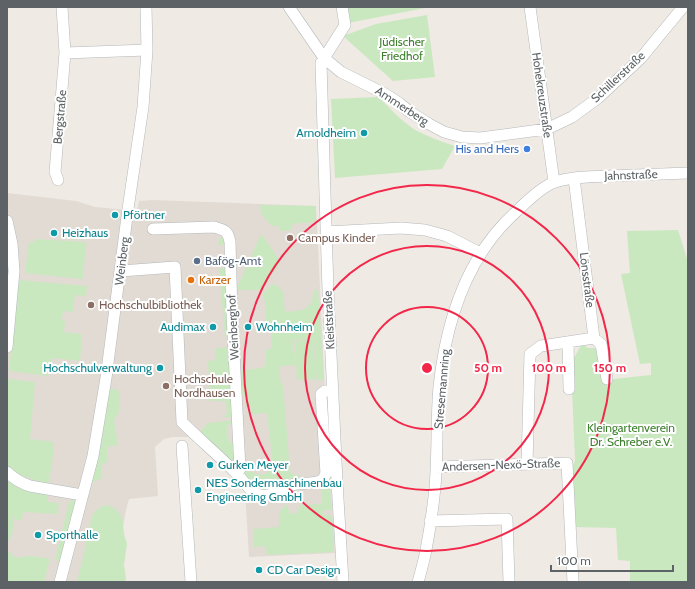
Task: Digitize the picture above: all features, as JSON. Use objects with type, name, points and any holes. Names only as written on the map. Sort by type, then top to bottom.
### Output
[{"type":"street","name":"Bergstraße","points":[[58,180],[55,172],[65,53],[62,7]]},
{"type":"street","name":"Weinberg","points":[[60,582],[93,456],[100,419],[143,107],[147,50],[146,7]]},
{"type":"street","name":"Ammerberg","points":[[289,7],[324,58],[341,72],[385,94],[423,120],[444,132],[462,137],[480,138],[547,129]]},
{"type":"street","points":[[324,58],[344,25],[342,7]]},
{"type":"street","name":"Hohekreuzstraße","points":[[530,7],[554,182]]},
{"type":"street","name":"Schillerstraße","points":[[547,129],[572,117],[598,98],[641,58],[683,11]]},
{"type":"street","points":[[65,53],[147,50]]},
{"type":"street","name":"Kleiststraße","points":[[324,58],[321,63],[326,232],[343,582]]},
{"type":"street","name":"Jahnstraße","points":[[574,178],[688,173]]},
{"type":"street","name":"Stresemannring","points":[[418,582],[426,551],[436,467],[439,388],[450,324],[460,295],[467,277],[480,253],[507,219],[526,202],[554,182],[574,178]]},
{"type":"street","name":"Lönsstraße","points":[[574,178],[594,338],[601,344],[607,379]]},
{"type":"street","points":[[7,221],[12,244],[14,271],[7,347]]},
{"type":"street","name":"Weinberghof","points":[[153,229],[214,227],[224,229],[229,235],[240,469],[237,474]]},
{"type":"street","points":[[326,232],[401,228],[425,230],[447,236],[480,253]]},
{"type":"street","points":[[120,270],[174,267],[182,422],[237,474],[250,489],[260,495],[277,493],[293,484],[319,482],[324,479],[326,474],[321,394],[325,391],[333,390]]},
{"type":"street","points":[[527,464],[530,354],[541,346],[594,338]]},
{"type":"street","points":[[568,342],[569,389]]},
{"type":"street","points":[[182,446],[191,582]]},
{"type":"street","name":"Andersen-Nexö-Straße","points":[[436,467],[567,463],[573,582]]},
{"type":"street","points":[[7,472],[23,484],[82,495]]},
{"type":"street","points":[[430,521],[507,519],[509,582]]},
{"type":"shaded area","name":"Hochschule Nordhausen","points":[[7,193],[76,201],[95,207],[137,211],[139,201],[152,200],[316,206],[335,553],[249,557],[245,491],[229,473],[191,439],[188,437],[173,437],[164,439],[155,447],[158,496],[129,499],[113,582],[7,582]]},
{"type":"green space","points":[[346,7],[430,7],[348,23]]},
{"type":"green space","name":"Jüdischer Friedhof","points":[[427,15],[435,77],[393,81],[343,36],[376,24]]},
{"type":"green space","points":[[378,97],[412,128],[455,146],[442,169],[335,178],[331,99]]},
{"type":"green space","points":[[260,205],[316,206],[316,221],[299,223],[292,225],[292,230],[280,231],[279,226],[272,226],[261,214]]},
{"type":"green space","name":"Kleingartenverein Dr. Schreber e.V.","points":[[678,230],[688,262],[688,582],[630,582],[630,561],[618,560],[616,528],[575,527],[571,468],[575,461],[571,363],[582,344],[588,348],[599,348],[604,380],[651,375],[651,363],[640,364],[621,274],[630,273],[627,231]]},
{"type":"green space","points":[[225,236],[231,337],[225,337],[219,268],[226,268],[224,245],[218,245],[220,239]]},
{"type":"green space","points":[[260,236],[263,236],[278,258],[279,264],[261,290],[239,290],[237,288]]},
{"type":"green space","points":[[35,239],[86,242],[83,279],[25,273],[29,242],[34,243]]},
{"type":"green space","points":[[18,280],[87,286],[86,296],[75,295],[73,312],[63,311],[62,320],[65,321],[64,332],[82,334],[80,361],[52,358],[48,376],[9,371]]},
{"type":"green space","points":[[272,284],[278,286],[283,292],[285,312],[304,309],[310,305],[313,291],[318,289],[324,380],[317,381],[314,338],[277,342],[293,341],[296,365],[279,366],[281,385],[283,385],[290,472],[294,475],[300,475],[299,480],[274,489],[261,491],[244,477],[243,471],[262,475],[273,467],[267,413],[252,414],[251,406],[246,406],[246,395],[238,396],[237,374],[243,370],[262,368],[266,365],[266,350],[272,348],[271,328],[266,326],[265,301],[262,295]]},
{"type":"green space","points":[[313,339],[316,379],[297,380],[295,341]]},
{"type":"green space","points":[[231,347],[235,417],[223,417],[223,415],[227,415],[226,401],[210,401],[208,361],[216,360],[215,348]]},
{"type":"green space","points":[[8,379],[35,382],[30,439],[54,442],[52,465],[48,484],[8,470]]},
{"type":"green space","points":[[117,389],[120,394],[119,411],[114,421],[118,445],[107,447],[108,462],[101,464],[102,478],[89,484],[109,390]]},
{"type":"green space","points":[[235,420],[235,424],[227,425],[229,443],[236,442],[235,459],[231,462],[199,433],[208,423]]},
{"type":"green space","points":[[7,480],[11,484],[21,488],[48,494],[47,502],[59,503],[57,514],[23,512],[22,520],[16,520],[12,513],[13,529],[7,544]]},
{"type":"green space","points":[[330,484],[331,510],[323,510],[323,515],[332,515],[334,552],[267,555],[265,546],[254,547],[253,529],[279,527],[279,512],[287,504],[290,514],[297,513],[297,509],[300,509],[300,505],[322,504],[321,489],[325,485]]},
{"type":"green space","points":[[71,500],[79,501],[62,563],[56,560],[56,556],[68,506]]},
{"type":"green space","points":[[107,505],[114,508],[122,516],[127,544],[124,565],[126,578],[125,582],[77,582],[93,514],[99,508]]},
{"type":"green space","points":[[7,550],[16,558],[33,556],[50,559],[44,582],[7,582]]},
{"type":"place","name":"Arnoldheim","points":[[364,133]]},
{"type":"place","name":"His and Hers","points":[[527,149]]},
{"type":"place","name":"Pförtner","points":[[115,215]]},
{"type":"place","name":"Heizhaus","points":[[54,233]]},
{"type":"place","name":"Campus Kinder","points":[[290,238]]},
{"type":"place","name":"Bafög-Amt","points":[[197,261]]},
{"type":"place","name":"Karzer","points":[[191,280]]},
{"type":"place","name":"Hochschulbibliothek","points":[[91,305]]},
{"type":"place","name":"Audimax","points":[[213,327]]},
{"type":"place","name":"Wohnheim","points":[[248,327]]},
{"type":"place","name":"Hochschulverwaltung","points":[[160,368]]},
{"type":"place","name":"Hochschule Nordhausen","points":[[166,386]]},
{"type":"place","name":"Gurken Meyer","points":[[210,465]]},
{"type":"place","name":"NES Sondermaschinenbau Engineering GmbH","points":[[198,490]]},
{"type":"place","name":"Sporthalle","points":[[38,535]]},
{"type":"place","name":"CD Car Design","points":[[259,570]]}]
